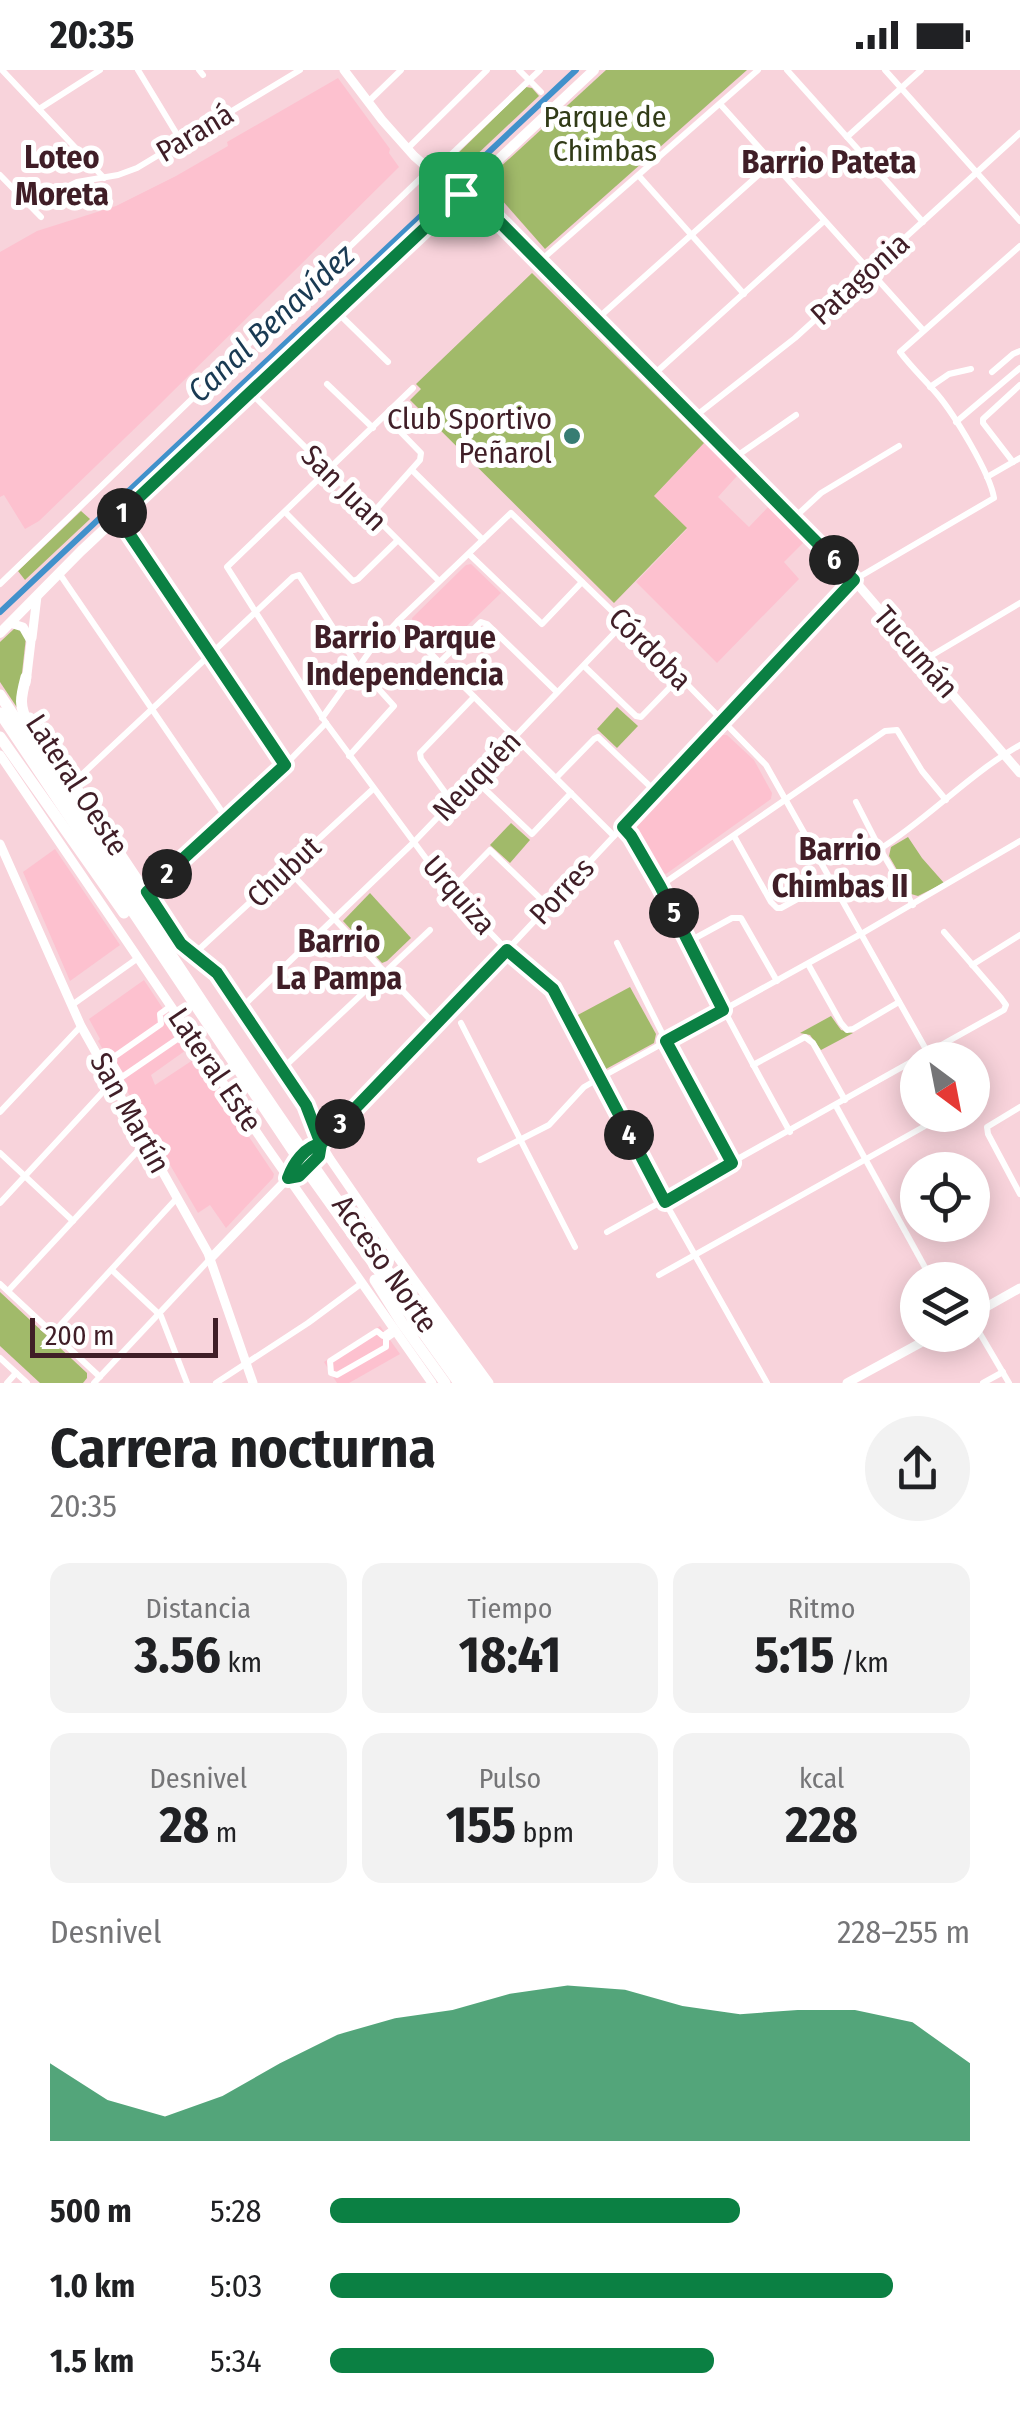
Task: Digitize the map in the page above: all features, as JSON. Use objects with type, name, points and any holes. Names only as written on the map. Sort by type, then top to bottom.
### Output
[{"type":"highway","points":[[26,678],[20,698],[22,714],[142,894],[190,982]]},
{"type":"highway","name":"Acceso Norte","points":[[0,695],[298,1150]]},
{"type":"highway","name":"Acceso Norte","points":[[0,713],[161,957],[313,1172],[471,1383]]},
{"type":"highway","points":[[0,737],[107,892],[161,957]]},
{"type":"highway","name":"Acceso Norte","points":[[313,1172],[338,1216],[459,1383]]},
{"type":"highway","points":[[338,1216],[394,1310],[445,1383]]},
{"type":"highway","points":[[365,1238],[486,1383]]},
{"type":"main road","points":[[0,632],[336,311],[454,190],[594,70]]},
{"type":"street","points":[[1,70],[104,178]]},
{"type":"street","points":[[39,108],[100,70]]},
{"type":"street","points":[[138,70],[182,141]]},
{"type":"street","name":"Paraná","points":[[30,205],[77,182],[118,176],[137,168],[300,70]]},
{"type":"street","name":"Tucumán","points":[[344,70],[407,149],[454,190],[476,198],[854,580],[1020,773]]},
{"type":"street","points":[[368,102],[401,70]]},
{"type":"street","points":[[407,149],[487,70]]},
{"type":"street","points":[[519,70],[541,92]]},
{"type":"street","points":[[0,584],[418,180],[438,168],[540,70]]},
{"type":"street","points":[[539,262],[758,70]]},
{"type":"street","points":[[788,70],[923,222]]},
{"type":"street","points":[[885,70],[1020,222]]},
{"type":"street","points":[[847,137],[921,70]]},
{"type":"street","points":[[720,104],[924,330]]},
{"type":"street","name":"Patagonia","points":[[693,418],[795,338],[1020,133]]},
{"type":"street","points":[[597,320],[772,162]]},
{"type":"street","points":[[0,175],[41,217]]},
{"type":"street","points":[[640,176],[744,294]]},
{"type":"street","points":[[652,376],[824,221]]},
{"type":"street","points":[[1020,246],[900,352],[956,422],[987,477],[1016,460],[983,419],[1020,385]]},
{"type":"street","points":[[336,311],[388,362]]},
{"type":"street","points":[[992,372],[1020,352]]},
{"type":"street","points":[[956,422],[1020,368]]},
{"type":"street","points":[[930,386],[949,374],[970,369]]},
{"type":"street","points":[[327,384],[373,428]]},
{"type":"street","points":[[397,541],[353,580],[285,512],[413,388]]},
{"type":"street","name":"San Juan","points":[[250,392],[439,582]]},
{"type":"street","points":[[734,458],[796,415]]},
{"type":"street","points":[[370,515],[420,460],[421,452],[385,416]]},
{"type":"street","points":[[794,518],[821,493],[899,446]]},
{"type":"street","points":[[147,892],[285,765],[324,721],[370,651],[483,540],[413,470]]},
{"type":"street","name":"Porres","points":[[97,1380],[288,1178],[299,1176],[319,1156],[321,1144],[854,580],[994,498],[987,477]]},
{"type":"street","name":"Urquiza","points":[[285,512],[227,568],[324,721],[450,891],[507,950],[553,989],[598,1079],[767,1383]]},
{"type":"street","name":"Córdoba","points":[[483,540],[510,513],[766,765],[922,1042]]},
{"type":"street","points":[[118,517],[285,765]]},
{"type":"street","points":[[469,554],[542,624],[582,582]]},
{"type":"street","points":[[59,574],[227,819]]},
{"type":"street","points":[[74,782],[292,577],[299,575],[359,667],[394,706],[349,756]]},
{"type":"street","name":"Lateral Oeste","points":[[37,596],[26,708],[181,944],[215,970],[306,1105],[321,1144],[486,1383]]},
{"type":"street","points":[[924,660],[1020,603]]},
{"type":"street","points":[[398,621],[614,836]]},
{"type":"street","points":[[439,663],[481,622],[557,692]]},
{"type":"street","points":[[10,623],[24,627],[31,641]]},
{"type":"street","name":"Neuquén","points":[[240,1008],[414,842],[624,623]]},
{"type":"street","points":[[584,666],[641,717],[680,677]]},
{"type":"street","points":[[452,802],[420,753],[474,697]]},
{"type":"street","points":[[660,886],[891,729],[903,736],[922,771],[946,800]]},
{"type":"street","points":[[556,778],[598,738],[656,792]]},
{"type":"street","points":[[880,849],[1020,745]]},
{"type":"street","name":"Lateral Este","points":[[0,755],[432,1383]]},
{"type":"street","points":[[474,779],[532,834],[572,794]]},
{"type":"street","name":"Chubut","points":[[194,954],[373,789]]},
{"type":"street","points":[[856,802],[913,904]]},
{"type":"street","points":[[623,827],[660,886],[790,1132]]},
{"type":"street","points":[[734,836],[777,908],[830,881]]},
{"type":"street","points":[[480,1160],[550,1125],[584,1088],[598,1079],[1020,841]]},
{"type":"street","name":"San Martín","points":[[0,844],[81,1026],[210,1259],[253,1383]]},
{"type":"street","points":[[450,891],[490,850],[548,906]]},
{"type":"street","points":[[288,869],[436,1026]]},
{"type":"street","points":[[688,942],[732,918],[741,918],[777,981]]},
{"type":"street","points":[[282,1069],[430,930]]},
{"type":"street","points":[[944,932],[1006,1005],[1004,1010],[947,1042]]},
{"type":"street","points":[[972,965],[1020,934]]},
{"type":"street","points":[[617,942],[732,1163]]},
{"type":"street","points":[[72,1005],[139,958]]},
{"type":"street","points":[[808,964],[847,1030],[899,1002]]},
{"type":"street","points":[[172,1006],[160,1014],[161,1024],[111,1060],[122,1078],[189,1031]]},
{"type":"street","points":[[462,1022],[575,1247]]},
{"type":"street","points":[[0,1112],[81,1026]]},
{"type":"street","points":[[752,1065],[805,1037],[846,1100]]},
{"type":"street","points":[[608,1232],[900,1069]]},
{"type":"street","points":[[0,1203],[112,1082]]},
{"type":"street","points":[[836,1106],[922,1262]]},
{"type":"street","points":[[1020,1107],[987,1128],[1020,1194]]},
{"type":"street","points":[[659,1276],[914,1132]]},
{"type":"street","points":[[8,1291],[146,1142]]},
{"type":"street","points":[[0,1154],[73,1221]]},
{"type":"street","points":[[53,1334],[178,1198]]},
{"type":"street","points":[[112,1270],[158,1314],[187,1383]]},
{"type":"street","points":[[216,1383],[362,1282]]},
{"type":"street","points":[[0,1284],[97,1380]]},
{"type":"street","points":[[990,1307],[1020,1288]]},
{"type":"street","points":[[394,1330],[386,1339],[386,1346],[337,1375],[331,1373],[330,1361],[377,1331],[384,1336],[394,1330]]},
{"type":"street","points":[[990,1349],[1010,1383]]},
{"type":"street","points":[[847,1383],[904,1352]]},
{"type":"street","points":[[0,1358],[27,1383]]},
{"type":"street","points":[[983,1383],[1003,1372]]},
{"type":"street","points":[[7,1383],[16,1373]]},
{"type":"shaded area","points":[[338,78],[399,167],[154,410],[39,521],[25,529],[4,495],[0,497],[0,252],[37,231],[116,206],[176,176]]},
{"type":"shaded area","points":[[704,443],[737,476],[718,497],[749,527],[770,505],[805,541],[784,562],[799,579],[717,663],[636,582],[687,529],[653,497]]},
{"type":"shaded area","points":[[471,564],[501,593],[444,648],[438,648],[412,618]]},
{"type":"shaded area","points":[[722,735],[727,735],[754,760],[772,793],[771,799],[666,874],[660,872],[637,833],[637,825]]},
{"type":"shaded area","points":[[55,849],[120,945],[70,981],[23,872]]},
{"type":"shaded area","points":[[144,980],[189,1048],[151,1075],[155,1085],[196,1058],[274,1174],[226,1228],[210,1205],[198,1213],[89,1019]]},
{"type":"shaded area","points":[[380,1326],[400,1354],[349,1383],[337,1383],[324,1362]]},
{"type":"green space","name":"Parque de Chimbas","points":[[606,70],[747,70],[545,249],[485,181]]},
{"type":"green space","points":[[526,87],[539,96],[452,178],[446,165]]},
{"type":"green space","name":"Club Sportivo Peñarol","points":[[532,273],[704,443],[654,496],[687,528],[614,603],[410,400],[421,389],[416,384]]},
{"type":"green space","points":[[81,511],[90,519],[25,580],[18,571]]},
{"type":"green space","points":[[15,628],[21,629],[26,637],[18,709],[0,682],[0,642]]},
{"type":"green space","points":[[617,707],[638,726],[617,748],[597,729]]},
{"type":"green space","points":[[511,823],[530,840],[510,863],[490,845]]},
{"type":"green space","name":"Barrio Chimbas II","points":[[908,837],[944,883],[918,896],[911,894],[889,856],[891,847]]},
{"type":"green space","points":[[370,893],[411,938],[382,963],[343,921]]},
{"type":"green space","points":[[630,987],[656,1034],[654,1043],[606,1069],[599,1065],[574,1017]]},
{"type":"green space","points":[[831,1016],[841,1030],[853,1033],[821,1050],[810,1035],[800,1033]]},
{"type":"green space","points":[[0,1292],[87,1373],[83,1383],[40,1383],[0,1346]]},
{"type":"waterway","name":"Canal Benavídez","points":[[0,612],[576,70]]},
{"type":"place","name":"Club Sportivo Peñarol","points":[[572,436]]},
{"type":"district","name":"Barrio Pateta","points":[[829,162]]},
{"type":"district","name":"Loteo Moreta","points":[[62,176]]},
{"type":"district","name":"Barrio Parque Independencia","points":[[405,656]]},
{"type":"district","name":"Barrio Chimbas II","points":[[840,868]]},
{"type":"district","name":"Barrio La Pampa","points":[[339,960]]},
{"type":"route","points":[[461,194],[118,517],[285,765],[147,892],[181,944],[217,973],[306,1105],[321,1144],[319,1156],[299,1176],[288,1178],[292,1166],[312,1145],[321,1144],[507,950],[553,989],[665,1202],[732,1163],[666,1041],[723,1010],[660,886],[623,827],[854,580],[476,198],[461,194]]}]
